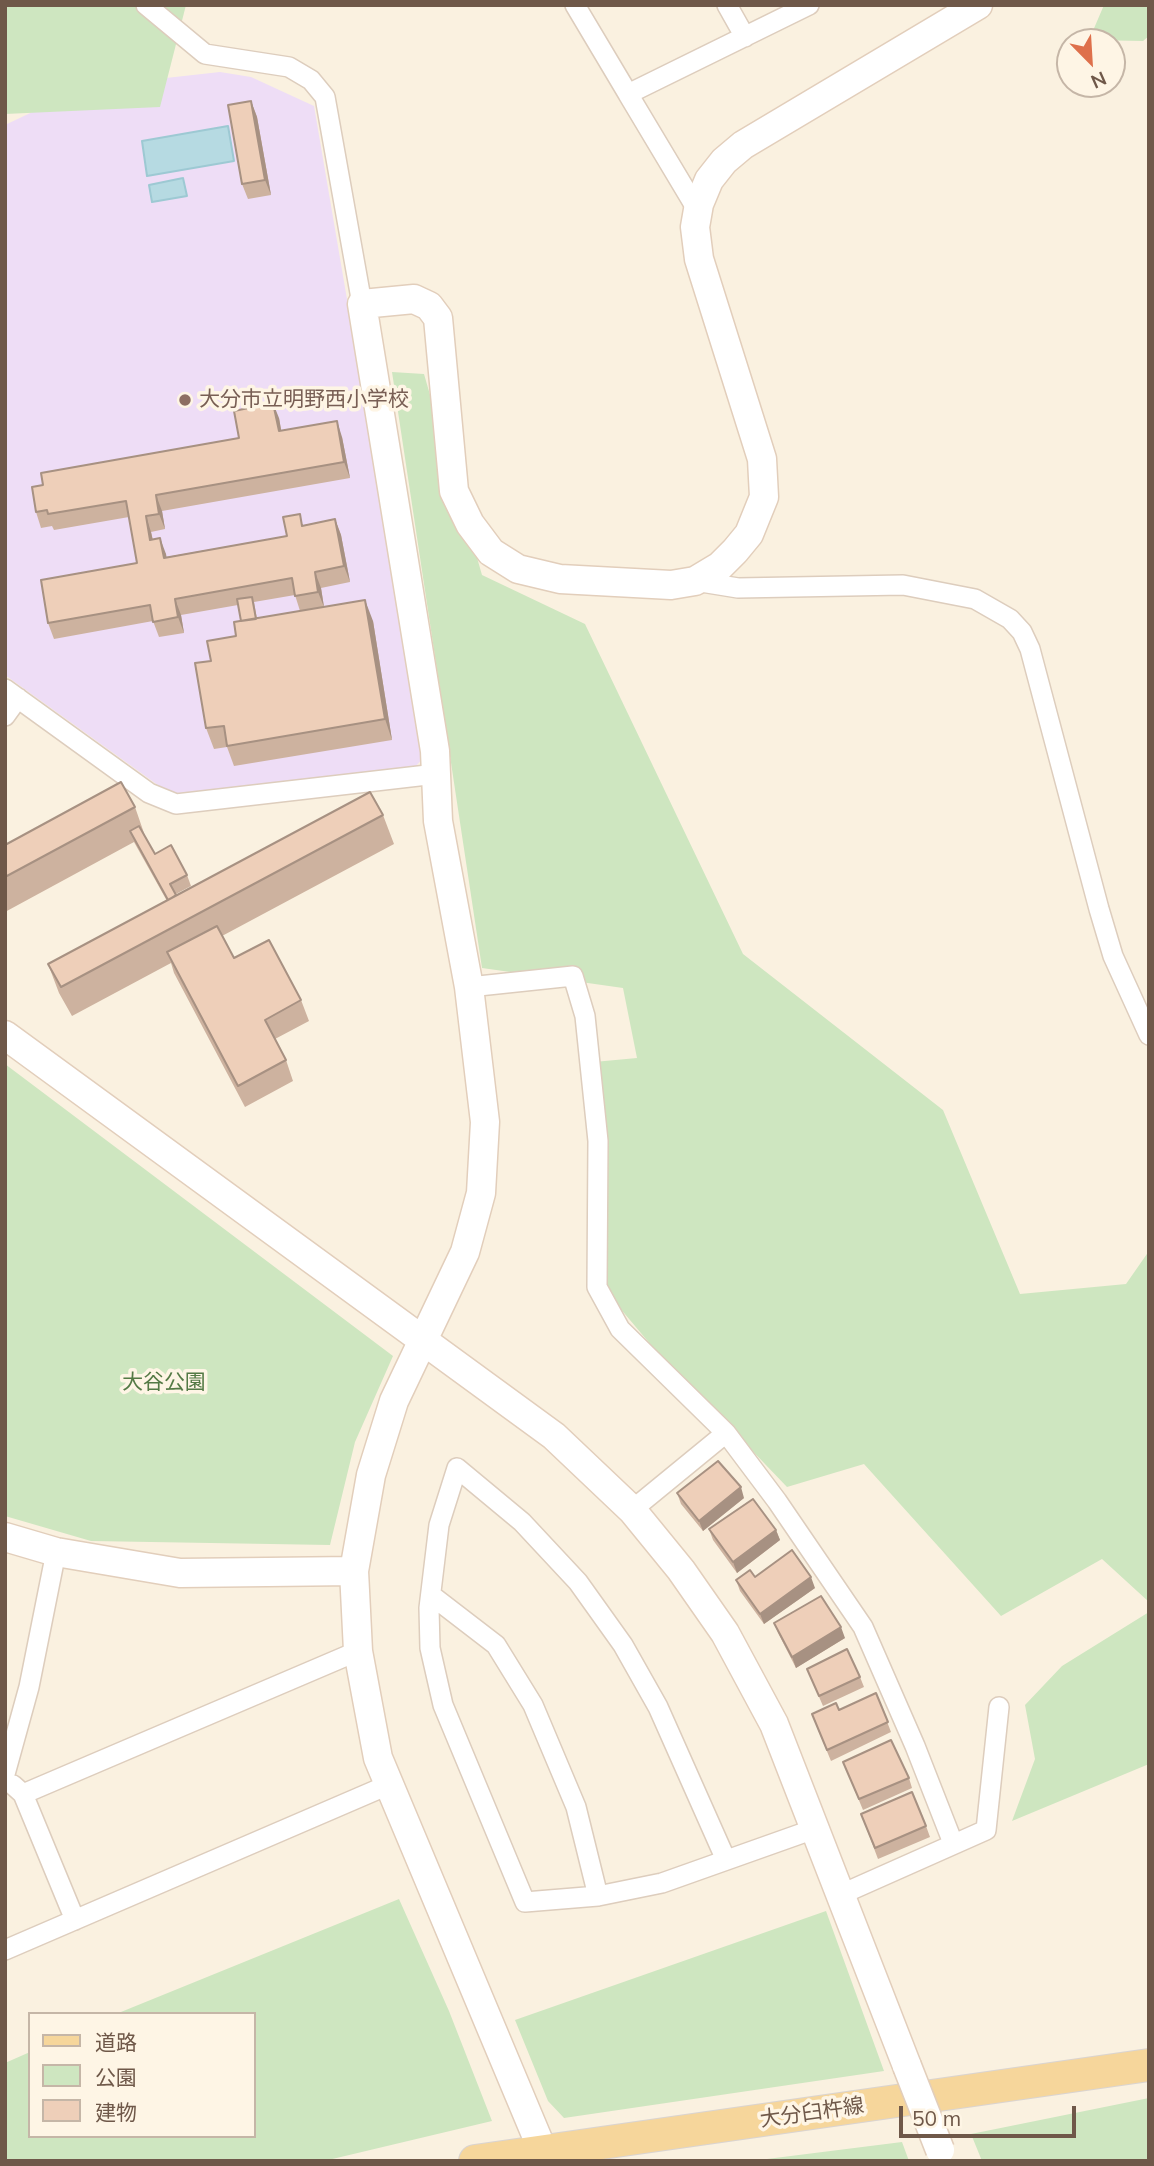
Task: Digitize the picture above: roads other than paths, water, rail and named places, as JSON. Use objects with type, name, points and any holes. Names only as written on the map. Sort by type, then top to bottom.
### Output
[{"type":"main road","name":"大分臼杵線","points":[[474,2161],[545,2156],[1149,2065]]},
{"type":"street","points":[[146,5],[205,54],[289,67],[311,80],[324,97],[362,304],[433,738],[438,821],[469,987],[485,1122],[481,1193],[465,1252],[422,1340],[380,1440],[360,1526],[354,1571],[358,1651],[371,1732],[388,1785],[545,2156]]},
{"type":"street","points":[[575,5],[698,211]]},
{"type":"street","points":[[727,5],[745,37]]},
{"type":"street","points":[[628,94],[810,5]]},
{"type":"street","points":[[695,581],[720,566],[749,534],[758,515],[765,487],[762,459],[699,260],[695,226],[709,180],[724,161],[743,145],[978,5]]},
{"type":"street","points":[[362,304],[414,299],[429,306],[438,318],[454,491],[470,524],[491,552],[518,569],[560,579],[671,585],[695,581],[738,589],[903,585],[975,599],[1016,625],[1030,649],[1114,956],[1149,1034]]},
{"type":"street","points":[[5,716],[11,694],[149,793],[176,804],[436,774]]},
{"type":"street","points":[[469,987],[573,976],[585,1016],[598,1141],[597,1287],[620,1329],[726,1433],[777,1500],[863,1628],[915,1746],[953,1843]]},
{"type":"street","points":[[5,1035],[554,1436],[632,1510],[681,1570],[740,1657],[783,1744],[942,2156]]},
{"type":"street","points":[[632,1510],[726,1433]]},
{"type":"street","points":[[726,1860],[658,1707],[623,1645],[578,1582],[522,1522],[457,1468],[439,1525],[431,1595],[430,1648],[443,1706],[525,1902],[598,1896],[662,1883],[817,1828]]},
{"type":"street","points":[[5,1537],[56,1552],[180,1573],[354,1571]]},
{"type":"street","points":[[56,1552],[29,1687],[5,1776],[23,1794],[75,1920]]},
{"type":"street","points":[[431,1595],[496,1645],[533,1705],[576,1807],[598,1896]]},
{"type":"street","points":[[23,1794],[358,1651]]},
{"type":"street","points":[[842,1894],[986,1830],[999,1707]]},
{"type":"street","points":[[5,1950],[388,1785]]},
{"type":"water","points":[[228,126],[234,161],[147,176],[142,141]]},
{"type":"water","points":[[183,178],[187,196],[152,202],[149,185]]},
{"type":"place","name":"大分市立明野西小学校","points":[[185,400]]},
{"type":"park label","name":"大谷公園","points":[[164,1383]]}]
